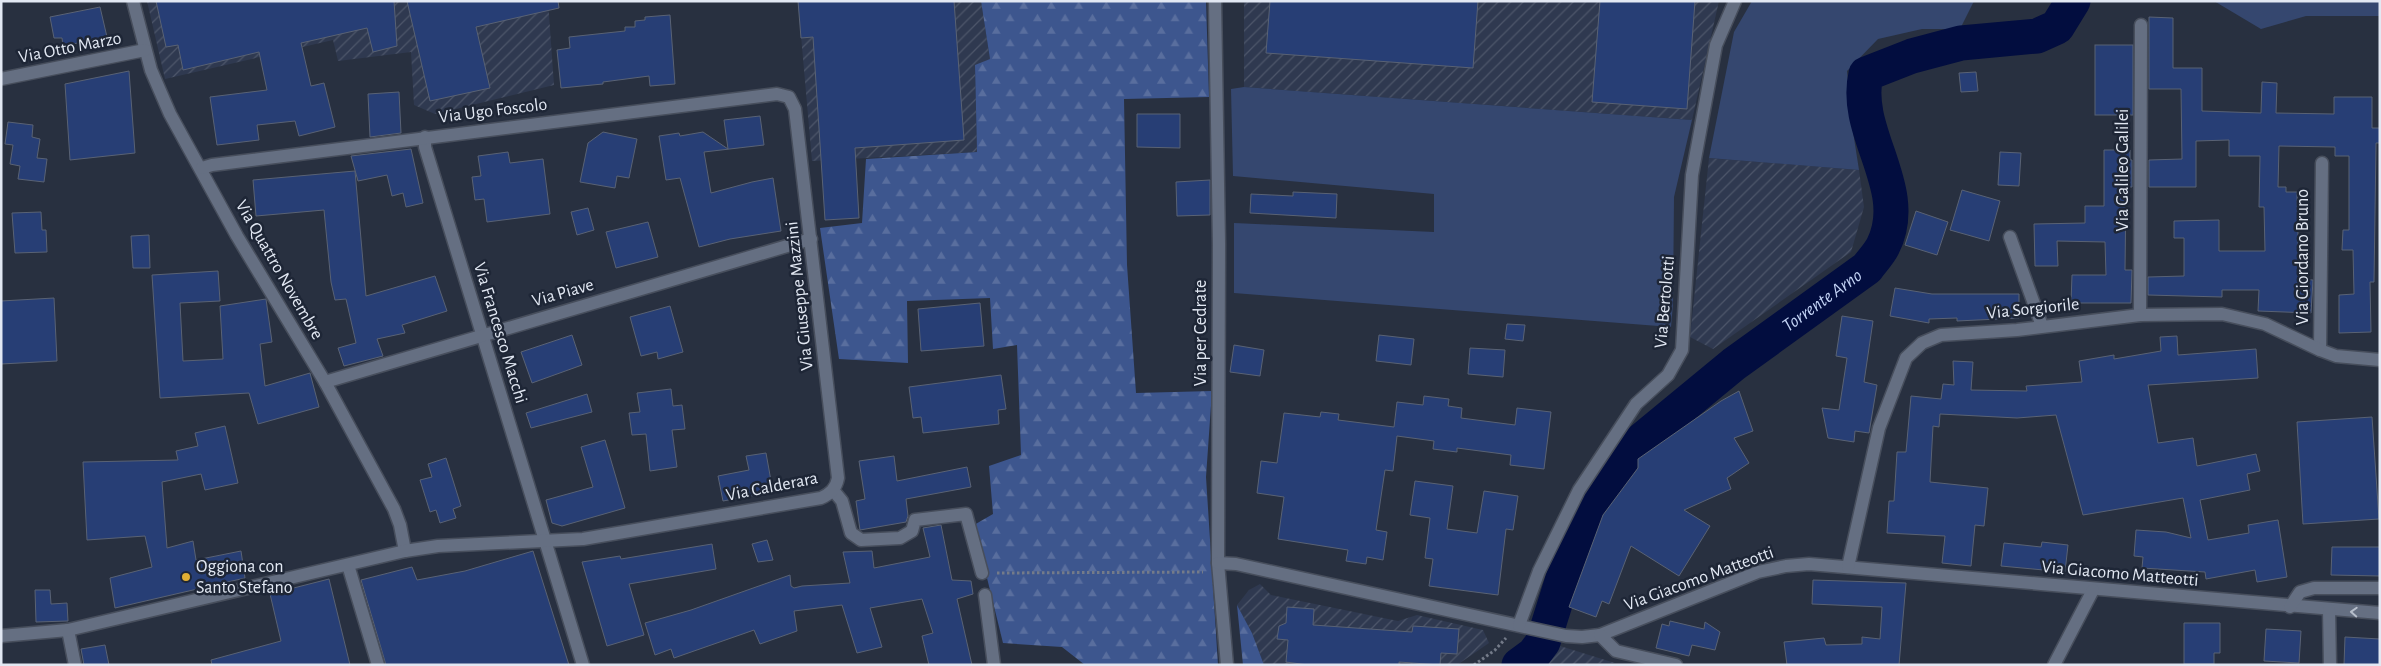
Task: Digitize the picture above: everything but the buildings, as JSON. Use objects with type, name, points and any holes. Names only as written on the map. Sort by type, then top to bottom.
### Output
[{"type":"street","name":"Via Quattro Novembre","points":[[133,1],[145,50],[160,92],[237,236],[325,382],[394,509],[400,525],[404,551]]},
{"type":"street","name":"Via per Cedrate","points":[[1215,1],[1218,244],[1218,567],[1226,665]]},
{"type":"street","name":"Via Bertolotti","points":[[1524,626],[1543,564],[1579,490],[1636,404],[1668,375],[1682,350],[1692,175],[1716,45],[1736,1]]},
{"type":"street","name":"Via Galileo Galilei","points":[[2140,315],[2141,25]]},
{"type":"street","name":"Via Otto Marzo","points":[[1,79],[145,50]]},
{"type":"street","name":"Via Ugo Foscolo","points":[[202,168],[212,165],[425,137],[777,94],[789,97]]},
{"type":"street","name":"Via Giuseppe Mazzini","points":[[789,97],[796,109],[812,239],[838,478],[833,490]]},
{"type":"street","name":"Via Francesco Macchi","points":[[425,137],[425,147],[583,665]]},
{"type":"street","name":"Via Giordano Bruno","points":[[2320,350],[2322,163]]},
{"type":"street","points":[[2010,237],[2042,326]]},
{"type":"street","name":"Via Piave","points":[[325,382],[812,239]]},
{"type":"street","name":"Via Sorgiorile","points":[[1848,567],[1879,428],[1906,358],[1922,343],[1941,335],[2140,315],[2222,314],[2246,318],[2265,324],[2336,356],[2380,360]]},
{"type":"street","name":"Via Calderara","points":[[545,540],[583,539],[821,498],[833,490],[842,501],[851,533],[861,540],[900,538],[912,531],[915,520],[966,514],[982,573]]},
{"type":"street","points":[[1,636],[68,630],[404,551],[438,546],[545,540]]},
{"type":"street","points":[[348,564],[378,665]]},
{"type":"street","name":"Via Giacomo Matteotti","points":[[1218,567],[1236,564],[1566,636],[1582,637],[1600,634],[1758,572],[1786,566],[1809,564],[2290,607],[2380,613]]},
{"type":"street","points":[[2290,607],[2300,592],[2314,588],[2380,588]]},
{"type":"street","points":[[2054,665],[2093,590]]},
{"type":"street","points":[[985,595],[994,665]]},
{"type":"street","points":[[2329,610],[2330,665]]},
{"type":"street","points":[[68,630],[74,665]]},
{"type":"street","points":[[1600,634],[1616,650],[1676,665]]},
{"type":"path","points":[[982,573],[1218,567]]},
{"type":"path","points":[[1474,665],[1524,626]]},
{"type":"shaded area","points":[[147,1],[548,1],[554,85],[435,114],[414,105],[411,52],[338,61],[333,40],[165,79]]},
{"type":"shaded area","points":[[798,1],[981,1],[990,59],[975,66],[977,152],[812,161]]},
{"type":"shaded area","points":[[1244,1],[1719,1],[1692,120],[1244,87]]},
{"type":"shaded area","points":[[1752,1],[1974,1],[1960,29],[1922,29],[1878,39],[1847,71],[1851,119],[1859,170],[1709,158],[1734,32]]},
{"type":"shaded area","points":[[2214,1],[2380,1],[2380,16],[2306,16],[2261,29]]},
{"type":"shaded area","points":[[1244,87],[1692,120],[1674,197],[1671,327],[1234,293],[1234,223],[1434,232],[1434,194],[1233,176],[1231,89]]},
{"type":"shaded area","points":[[1709,158],[1859,170],[1864,207],[1851,252],[1713,349],[1690,337]]},
{"type":"shaded area","points":[[1260,584],[1271,595],[1398,621],[1417,615],[1483,630],[1489,643],[1457,665],[1264,665],[1252,633],[1237,605],[1249,590]]},
{"type":"shaded area","points":[[1560,646],[1615,663],[1545,665]]},
{"type":"green space","points":[[981,1],[1206,1],[1209,97],[1124,99],[1127,265],[1136,393],[1212,391],[1206,477],[1218,665],[1085,665],[1062,647],[1003,643],[974,525],[993,514],[989,466],[1021,455],[1017,345],[993,349],[990,298],[907,301],[908,363],[839,359],[820,228],[862,223],[866,159],[977,152],[975,65],[990,59]]},
{"type":"green space","points":[[1237,605],[1252,633],[1264,665],[1243,665]]},
{"type":"waterway","name":"Torrente Arno","points":[[1519,665],[1534,654],[1543,642],[1576,537],[1626,453],[1734,364],[1867,268],[1883,246],[1890,224],[1891,203],[1887,182],[1867,118],[1864,96],[1866,74],[1912,56],[1961,43],[2037,36],[2057,27],[2073,1]]},
{"type":"place","name":"Oggiona con Santo Stefano","points":[[186,577]]}]
